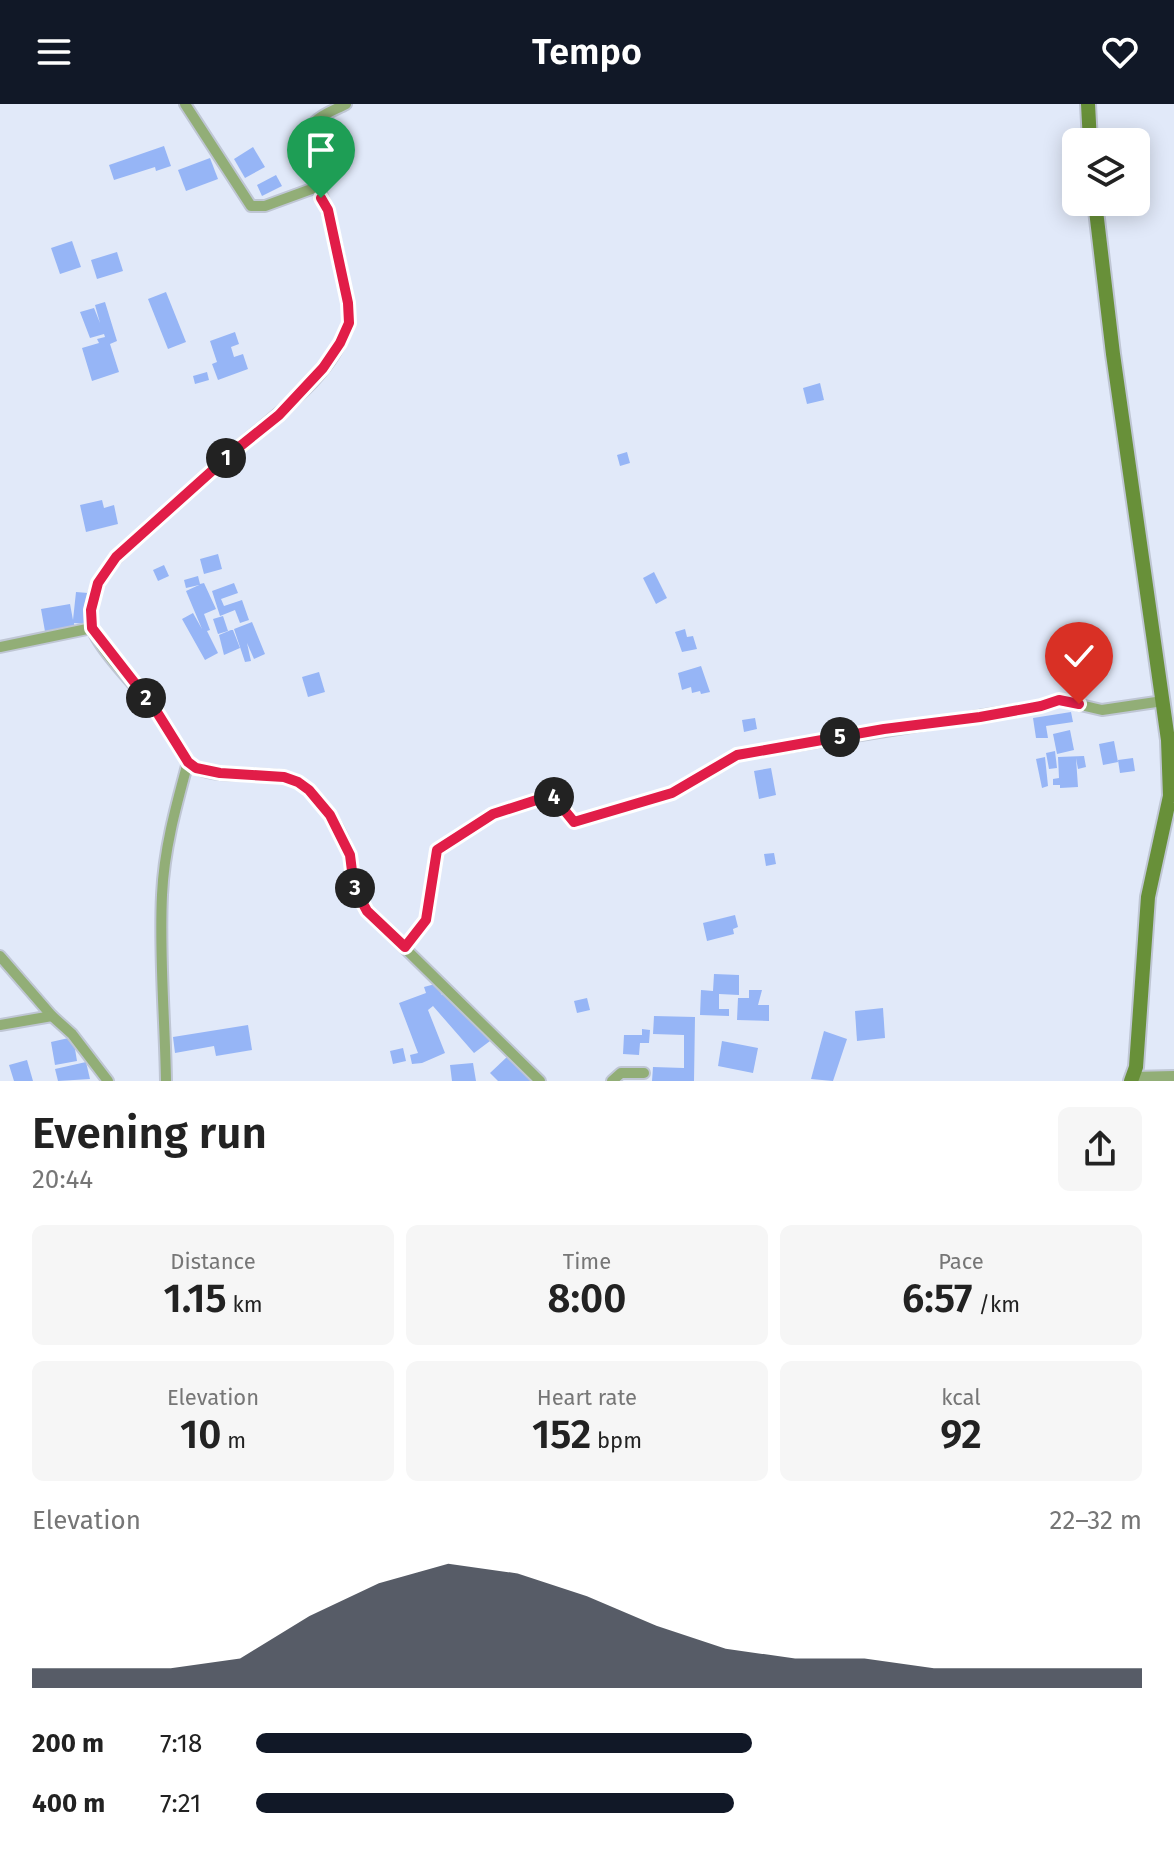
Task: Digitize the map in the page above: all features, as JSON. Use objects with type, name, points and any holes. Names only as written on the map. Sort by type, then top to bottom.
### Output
[{"type":"main road","points":[[1088,104],[1089,128]]},
{"type":"main road","points":[[1097,216],[1113,354],[1163,701],[1172,796],[1148,897],[1132,1079]]},
{"type":"street","points":[[185,104],[251,206],[265,206],[317,187]]},
{"type":"street","points":[[346,104],[316,120],[308,135],[317,187],[328,210],[348,303],[349,323],[340,343],[323,368],[279,415],[116,557],[98,583],[91,610],[92,628],[155,709],[188,762],[196,768],[220,773],[284,777],[309,790],[330,815],[350,855],[354,887],[367,911],[540,1081]]},
{"type":"street","points":[[0,647],[92,628]]},
{"type":"street","points":[[405,947],[426,920],[437,850],[493,814],[552,795],[574,822],[672,793],[737,755],[884,729],[980,717],[1059,700],[1102,710],[1163,701]]},
{"type":"street","points":[[166,1081],[161,969],[162,893],[170,829],[188,762]]},
{"type":"street","points":[[1,960],[72,1034],[108,1081]]},
{"type":"street","points":[[0,1025],[52,1016]]},
{"type":"street","points":[[612,1081],[621,1073],[644,1073]]},
{"type":"street","points":[[1132,1079],[1174,1076]]},
{"type":"building","points":[[164,146],[171,166],[156,171],[155,167],[114,180],[109,165]]},
{"type":"building","points":[[253,147],[265,167],[245,178],[234,159]]},
{"type":"building","points":[[210,158],[218,179],[186,191],[178,170]]},
{"type":"building","points":[[276,175],[282,186],[262,196],[257,185]]},
{"type":"building","points":[[72,241],[81,267],[60,274],[51,248]]},
{"type":"building","points":[[117,252],[123,271],[97,279],[91,260]]},
{"type":"building","points":[[166,292],[186,342],[168,349],[148,299]]},
{"type":"building","points":[[105,302],[117,341],[110,344],[119,372],[92,381],[82,348],[99,343],[97,339],[105,337],[104,334],[90,338],[80,312],[94,308],[100,323],[95,305]]},
{"type":"building","points":[[235,332],[239,344],[231,347],[234,357],[243,354],[248,369],[218,380],[212,364],[217,362],[210,341]]},
{"type":"building","points":[[207,372],[209,380],[195,384],[193,376]]},
{"type":"building","points":[[820,383],[824,400],[807,404],[803,388]]},
{"type":"building","points":[[627,452],[630,463],[620,466],[617,455]]},
{"type":"building","points":[[102,500],[104,508],[114,505],[118,524],[86,532],[80,505]]},
{"type":"building","points":[[218,554],[222,569],[204,574],[200,559]]},
{"type":"building","points":[[164,565],[169,576],[158,581],[153,570]]},
{"type":"building","points":[[654,572],[667,598],[656,604],[643,578]]},
{"type":"building","points":[[198,576],[216,609],[204,614],[210,630],[207,631],[218,653],[205,660],[182,619],[193,613],[202,629],[186,591],[199,585],[186,588],[184,580]]},
{"type":"building","points":[[234,583],[238,593],[221,599],[224,606],[242,600],[249,620],[240,623],[235,610],[220,616],[212,591]]},
{"type":"building","points":[[76,592],[88,593],[85,624],[74,623],[75,631],[46,637],[41,609],[70,604],[73,620]]},
{"type":"building","points":[[223,616],[228,631],[218,634],[213,619]]},
{"type":"building","points":[[252,622],[265,654],[254,659],[247,643],[251,661],[245,662],[234,629]]},
{"type":"building","points":[[685,629],[687,637],[693,636],[697,649],[682,652],[675,632]]},
{"type":"building","points":[[231,630],[240,648],[224,655],[219,635]]},
{"type":"building","points":[[701,666],[710,692],[692,693],[691,687],[682,690],[678,673]]},
{"type":"building","points":[[319,672],[325,692],[308,697],[302,677]]},
{"type":"building","points":[[1071,712],[1073,722],[1046,726],[1048,738],[1036,738],[1033,718]]},
{"type":"building","points":[[755,718],[757,729],[744,732],[742,720]]},
{"type":"building","points":[[1070,730],[1074,750],[1057,754],[1053,734]]},
{"type":"building","points":[[1114,741],[1118,762],[1103,765],[1099,744]]},
{"type":"building","points":[[1055,751],[1057,768],[1049,769],[1046,753]]},
{"type":"building","points":[[1084,756],[1086,767],[1078,769],[1076,758],[1078,787],[1060,788],[1060,785],[1053,785],[1053,779],[1059,778],[1058,757]]},
{"type":"building","points":[[1045,757],[1048,786],[1042,788],[1036,759]]},
{"type":"building","points":[[1133,758],[1135,771],[1120,773],[1118,760]]},
{"type":"building","points":[[771,768],[776,795],[759,799],[754,771]]},
{"type":"building","points":[[774,853],[776,864],[766,866],[764,854]]},
{"type":"building","points":[[735,915],[738,927],[733,929],[734,934],[707,941],[703,923]]},
{"type":"building","points":[[714,974],[739,975],[739,995],[719,994],[719,1009],[729,1009],[729,1016],[700,1015],[701,990],[713,991]]},
{"type":"building","points":[[435,984],[442,995],[448,992],[490,1041],[474,1053],[433,1006],[428,1010],[445,1053],[412,1064],[410,1055],[418,1053],[399,1003],[426,993],[424,987]]},
{"type":"building","points":[[749,990],[762,990],[758,1005],[769,1005],[769,1021],[737,1020],[738,998],[749,998]]},
{"type":"building","points":[[587,998],[590,1010],[577,1013],[574,1001]]},
{"type":"building","points":[[883,1008],[885,1038],[857,1041],[855,1011]]},
{"type":"building","points":[[654,1016],[695,1017],[694,1081],[652,1081],[653,1067],[684,1068],[684,1035],[653,1034]]},
{"type":"building","points":[[248,1025],[252,1050],[216,1056],[214,1046],[175,1053],[173,1037]]},
{"type":"building","points":[[642,1029],[650,1030],[649,1043],[640,1043],[639,1055],[623,1054],[624,1035],[642,1035]]},
{"type":"building","points":[[824,1031],[847,1039],[833,1081],[811,1079]]},
{"type":"building","points":[[73,1037],[77,1061],[55,1065],[51,1042]]},
{"type":"building","points":[[722,1041],[758,1048],[753,1073],[718,1066]]},
{"type":"building","points":[[403,1048],[406,1061],[393,1064],[390,1051]]},
{"type":"building","points":[[508,1056],[532,1081],[498,1081],[490,1073]]},
{"type":"building","points":[[27,1060],[33,1081],[14,1081],[9,1065]]},
{"type":"building","points":[[86,1062],[90,1079],[58,1081],[55,1069]]},
{"type":"building","points":[[473,1063],[476,1081],[452,1081],[450,1065]]},
{"type":"route","points":[[321,198],[328,210],[348,303],[349,323],[340,343],[323,368],[279,415],[116,557],[98,583],[91,610],[92,628],[155,709],[188,762],[196,768],[220,773],[284,777],[309,790],[330,815],[350,855],[354,887],[367,911],[405,947],[426,920],[437,850],[493,814],[552,795],[574,822],[672,793],[737,755],[884,729],[980,717],[1059,700],[1079,704]]}]
